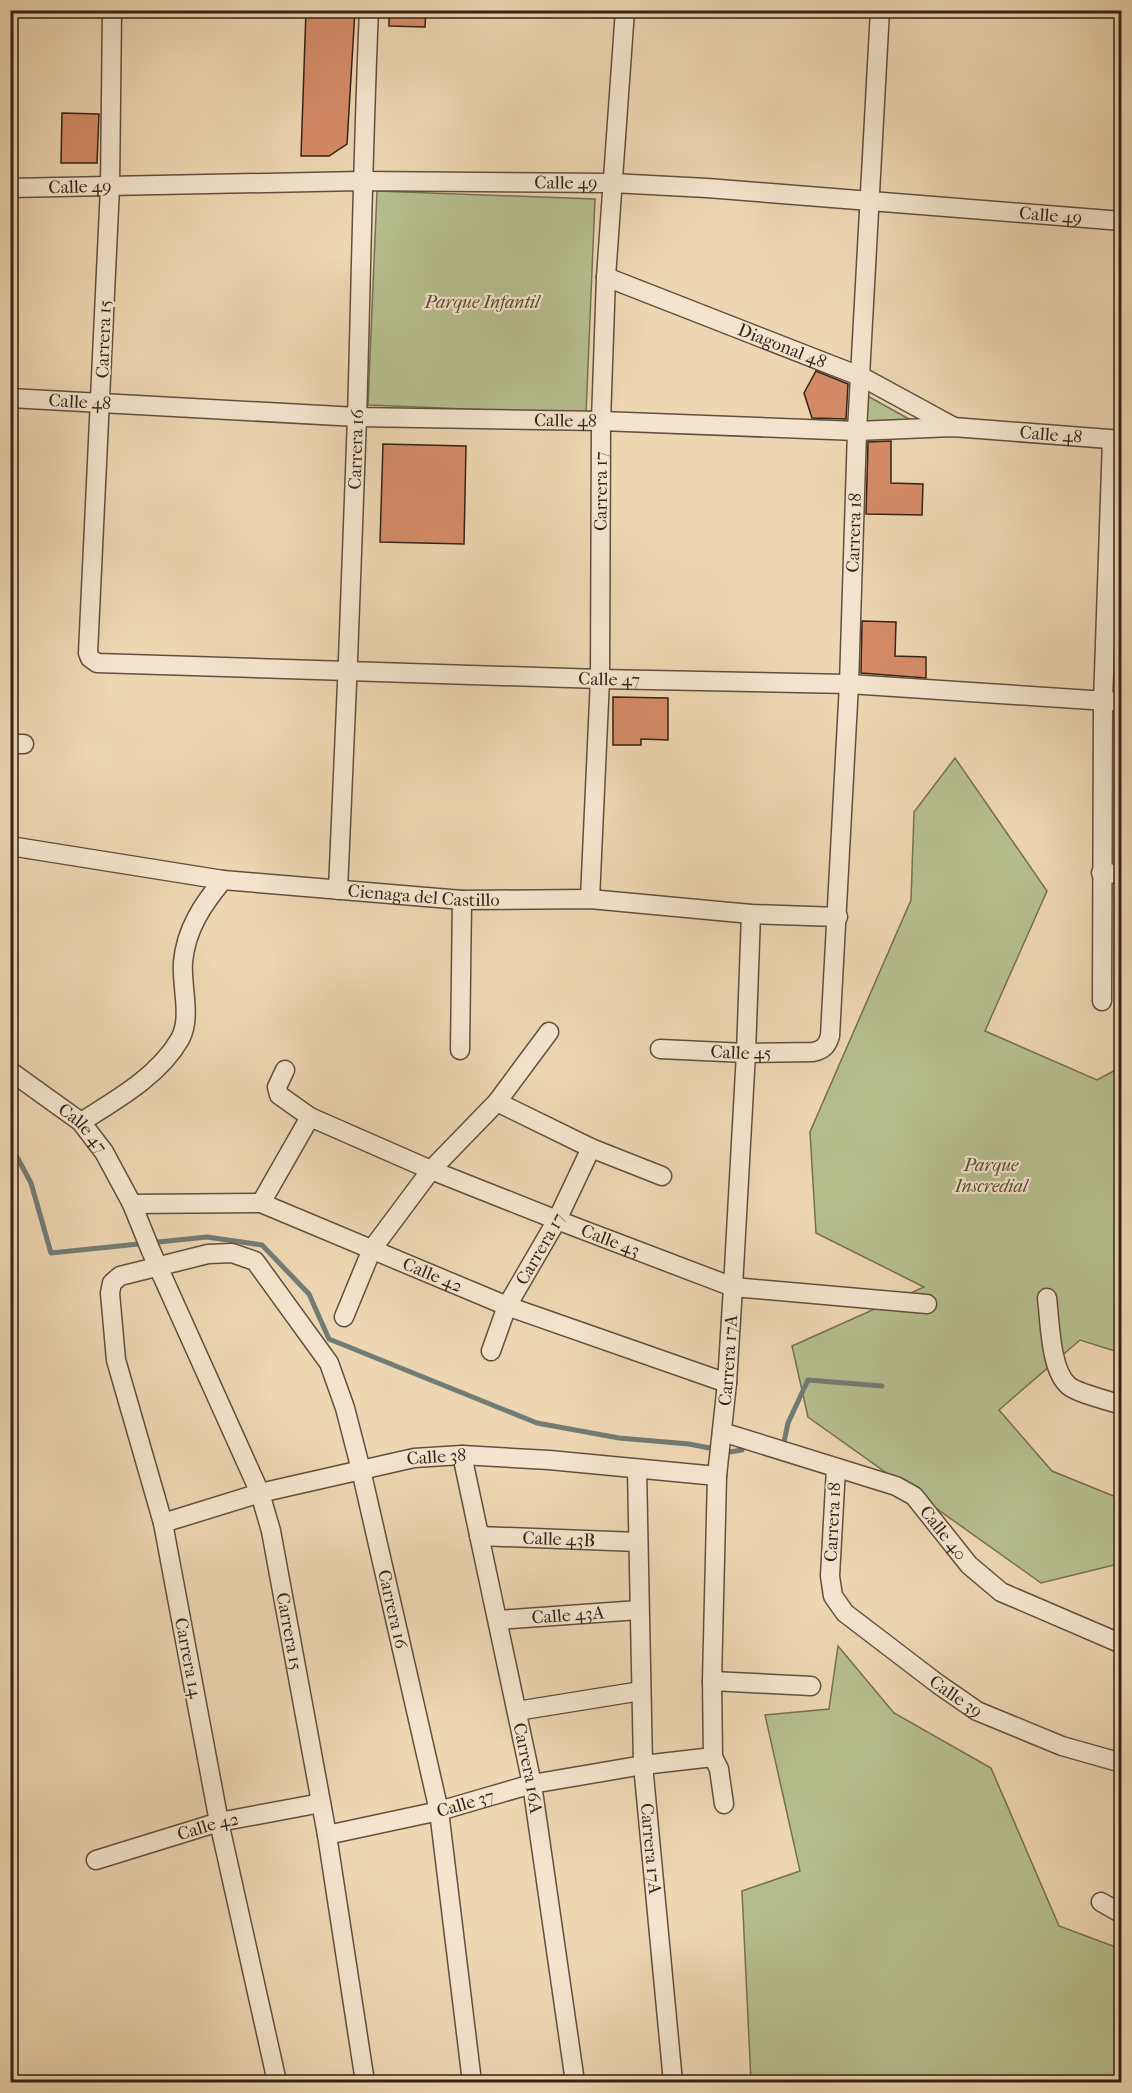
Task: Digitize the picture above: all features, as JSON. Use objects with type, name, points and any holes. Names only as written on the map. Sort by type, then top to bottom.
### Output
[{"type":"street","name":"Carrera 15","points":[[97,663],[90,658],[88,653],[110,187],[112,10]]},
{"type":"street","name":"Carrera 16","points":[[338,890],[357,417],[362,181],[369,10]]},
{"type":"street","name":"Carrera 17","points":[[590,899],[600,679],[601,421],[606,277],[625,10]]},
{"type":"street","name":"Carrera 18","points":[[821,1050],[831,1036],[838,917],[849,684],[857,431],[862,377],[880,10]]},
{"type":"street","name":"Calle 49","points":[[10,188],[362,181],[612,183],[1122,221]]},
{"type":"street","name":"Diagonal 48","points":[[606,277],[862,377],[953,427]]},
{"type":"street","name":"Calle 48","points":[[10,398],[357,417],[601,421],[857,431],[953,427],[1117,440]]},
{"type":"street","points":[[1102,1001],[1103,702],[1117,440]]},
{"type":"street","name":"Calle 47","points":[[97,663],[600,679],[849,684],[1122,702]]},
{"type":"street","name":"Cienaga del Castillo","points":[[10,846],[223,880],[338,890],[462,900],[590,899],[751,914],[838,917]]},
{"type":"street","points":[[1101,873],[1122,874]]},
{"type":"street","points":[[81,1122],[134,1087],[160,1064],[181,1038],[186,1012],[183,963],[186,944],[192,924],[201,908],[223,880]]},
{"type":"street","points":[[460,1050],[462,900]]},
{"type":"street","name":"Carrera 17A","points":[[724,1804],[718,1768],[713,1757],[712,1681],[720,1452],[733,1287],[751,914]]},
{"type":"street","points":[[344,1317],[372,1249],[431,1170],[497,1102],[549,1032]]},
{"type":"street","name":"Calle 45","points":[[660,1048],[746,1053],[821,1050]]},
{"type":"street","name":"Calle 43","points":[[285,1070],[277,1087],[279,1095],[310,1117],[431,1170],[733,1287],[927,1305]]},
{"type":"street","name":"Calle 47","points":[[10,1071],[81,1122],[104,1152],[132,1204]]},
{"type":"street","points":[[497,1102],[591,1148],[662,1176]]},
{"type":"street","points":[[261,1203],[310,1117]]},
{"type":"street","name":"Carrera 17","points":[[491,1351],[507,1306],[557,1220],[591,1148]]},
{"type":"street","name":"Calle 42","points":[[132,1204],[261,1203],[507,1306],[727,1383]]},
{"type":"street","name":"Carrera 15","points":[[132,1204],[260,1493],[271,1531],[327,1835],[365,2082]]},
{"type":"street","name":"Carrera 16","points":[[154,1258],[232,1253],[255,1261],[328,1363],[345,1408],[361,1470],[439,1811],[472,2082]]},
{"type":"street","name":"Carrera 14","points":[[154,1258],[120,1276],[112,1283],[110,1293],[116,1360],[163,1523],[219,1822],[277,2082]]},
{"type":"street","points":[[1047,1298],[1056,1364],[1060,1375],[1070,1387],[1122,1405]]},
{"type":"street","name":"Calle 38","points":[[163,1523],[260,1493],[414,1458],[462,1455],[549,1460],[637,1469],[720,1452]]},
{"type":"street","name":"Calle 40","points":[[720,1452],[836,1468],[896,1486],[914,1496],[969,1565],[1001,1592],[1122,1644]]},
{"type":"street","name":"Carrera 16A","points":[[462,1455],[532,1784],[575,2082]]},
{"type":"street","name":"Carrera 18","points":[[830,1576],[836,1468]]},
{"type":"street","name":"Carrera 17A","points":[[637,1469],[642,1765],[673,2082]]},
{"type":"street","name":"Calle 43B","points":[[479,1536],[638,1542]]},
{"type":"street","name":"Calle 39","points":[[830,1576],[833,1596],[845,1613],[977,1711],[1062,1746],[1122,1763]]},
{"type":"street","name":"Calle 43A","points":[[498,1620],[639,1610]]},
{"type":"street","points":[[712,1681],[811,1686]]},
{"type":"street","points":[[517,1711],[641,1691]]},
{"type":"street","name":"Calle 37","points":[[327,1835],[439,1811],[532,1784],[642,1765],[713,1757]]},
{"type":"street","name":"Calle 42","points":[[96,1860],[219,1822],[321,1803]]},
{"type":"street","points":[[1101,1902],[1122,1914]]},
{"type":"green space","name":"Parque Infantil","points":[[377,191],[595,199],[586,414],[368,405]]},
{"type":"green space","points":[[864,394],[927,429],[864,428]]},
{"type":"green space","name":"Parque Inscredial","points":[[955,758],[1047,891],[985,1031],[1097,1080],[1121,1067],[1121,1353],[1080,1340],[999,1410],[1052,1471],[1121,1499],[1121,1571],[1114,1565],[1041,1583],[808,1417],[792,1346],[924,1287],[816,1233],[810,1132],[911,900],[914,812]]},
{"type":"green space","points":[[838,1646],[894,1713],[991,1768],[1059,1926],[1121,1949],[1121,2082],[751,2082],[742,1891],[800,1871],[765,1715],[829,1709]]},
{"type":"building","points":[[306,10],[355,10],[347,144],[329,156],[301,156]]},
{"type":"building","points":[[389,10],[426,10],[425,27],[389,26]]},
{"type":"building","points":[[62,113],[99,114],[97,163],[61,163]]},
{"type":"building","points":[[816,371],[848,384],[846,419],[812,418],[804,393]]},
{"type":"building","points":[[891,441],[891,483],[923,484],[922,515],[866,514],[868,442]]},
{"type":"building","points":[[383,444],[466,446],[464,544],[380,542]]},
{"type":"building","points":[[862,621],[896,622],[895,656],[926,657],[926,678],[861,673]]},
{"type":"building","points":[[613,697],[668,698],[668,740],[641,739],[641,745],[613,745]]},
{"type":"waterway","points":[[10,1144],[31,1183],[51,1253],[207,1237],[262,1245],[309,1294],[329,1339],[537,1423],[619,1438],[689,1444],[730,1452],[742,1450]]},
{"type":"waterway","points":[[784,1442],[788,1423],[808,1380],[882,1386]]}]
